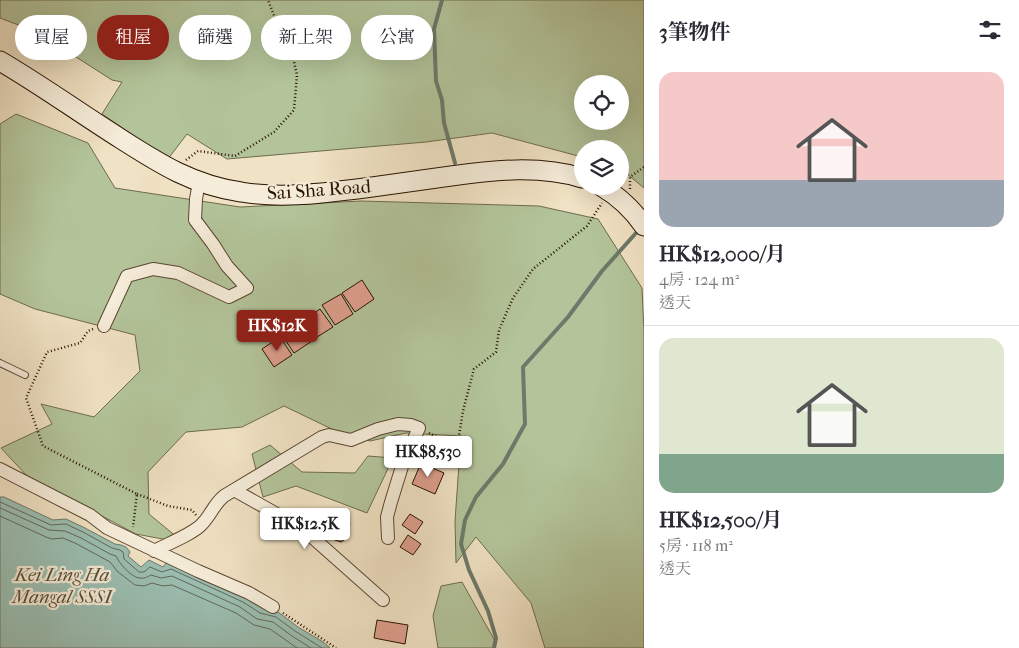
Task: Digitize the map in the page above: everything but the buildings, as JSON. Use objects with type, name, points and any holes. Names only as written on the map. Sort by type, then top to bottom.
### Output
[{"type":"main road","name":"Sai Sha Road","points":[[0,61],[171,170],[199,182],[241,192],[294,195],[327,193],[497,171],[542,171],[574,176]]},
{"type":"main road","points":[[614,195],[629,208],[644,226]]},
{"type":"street","points":[[104,326],[127,276],[153,269],[178,273],[229,297],[246,288],[227,266],[195,220],[199,182]]},
{"type":"street","points":[[154,551],[202,524],[217,502],[224,496],[322,437],[329,435],[351,440],[378,429],[398,424],[411,425],[418,428],[404,460],[391,502],[387,517],[388,538]]},
{"type":"street","points":[[0,469],[90,516],[107,528],[249,593],[273,607]]},
{"type":"street","points":[[234,490],[276,513],[312,537],[383,600]]},
{"type":"lane","points":[[0,363],[25,375]]},
{"type":"path","points":[[171,170],[198,151],[235,156],[274,132],[294,110],[297,75],[291,49],[279,28],[268,0]]},
{"type":"path","points":[[629,208],[630,177],[644,167]]},
{"type":"path","points":[[418,428],[457,448],[463,411],[474,369],[496,352],[499,330],[513,298],[533,269],[587,226],[602,195]]},
{"type":"path","points":[[104,326],[88,331],[80,344],[47,352],[26,398],[43,446],[137,494],[168,506],[192,510],[202,524]]},
{"type":"path","points":[[117,532],[118,530],[133,528],[137,494]]},
{"type":"path","points":[[273,607],[336,648]]},
{"type":"shaded area","points":[[0,0],[644,0],[644,188],[629,176],[629,140],[574,140],[574,155],[492,133],[426,142],[227,159],[187,134],[168,159],[102,114],[122,82],[112,80],[81,60],[87,60],[87,15],[15,15],[15,24],[0,18]]},
{"type":"shaded area","points":[[16,114],[88,143],[115,188],[240,207],[361,201],[539,206],[598,219],[642,288],[644,332],[644,648],[545,648],[531,603],[476,537],[456,563],[455,521],[461,436],[406,433],[370,441],[340,433],[284,406],[242,427],[186,432],[148,472],[149,514],[184,543],[136,534],[28,477],[1,448],[52,424],[41,404],[94,417],[140,371],[135,335],[35,309],[0,294],[0,124]]},
{"type":"shaded area","points":[[270,445],[302,472],[355,473],[368,456],[393,458],[367,513],[296,486],[263,497],[252,454]]},
{"type":"shaded area","points":[[462,582],[495,641],[495,648],[438,648],[433,616],[441,586]]},
{"type":"water","name":"Kei Ling Ha Mangal SSSI","points":[[0,497],[4,497],[53,520],[66,519],[115,544],[126,547],[130,552],[128,556],[141,567],[149,560],[163,567],[167,562],[247,598],[262,608],[278,612],[330,648],[0,648]]},
{"type":"waterway","points":[[442,0],[434,29],[436,81],[442,100],[444,123],[455,163]]},
{"type":"waterway","points":[[494,648],[496,638],[488,611],[469,570],[461,544],[465,520],[476,497],[503,464],[525,424],[523,367],[568,317],[602,271],[636,233]]}]
